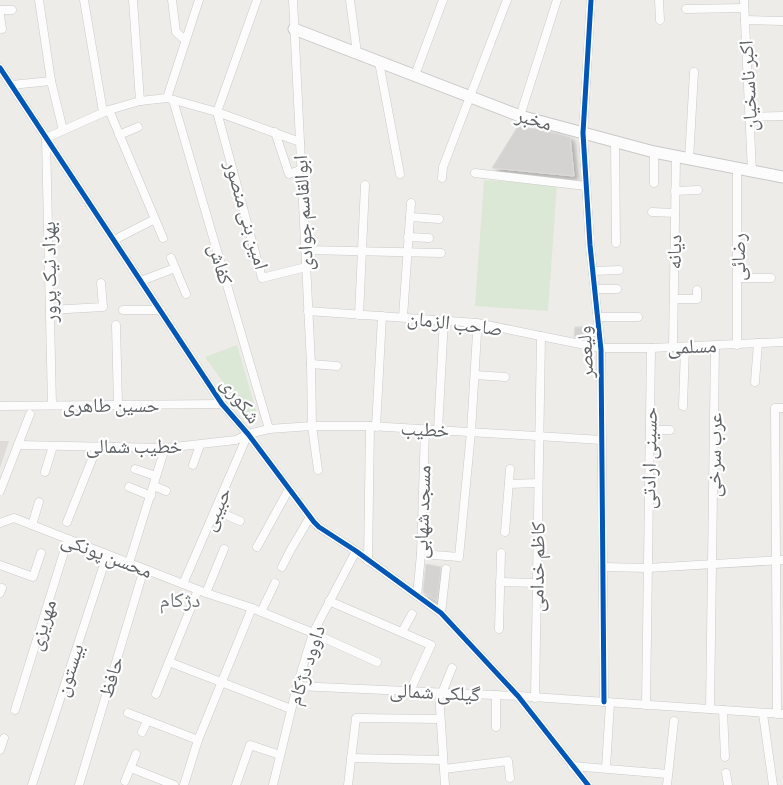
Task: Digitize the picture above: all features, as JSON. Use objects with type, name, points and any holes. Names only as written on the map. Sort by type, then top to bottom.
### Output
[{"type":"main road","name":"مخبر","points":[[294,29],[520,116],[654,152],[783,178]]},
{"type":"street","points":[[39,0],[51,81],[63,130]]},
{"type":"street","points":[[84,0],[106,111],[119,134],[163,238]]},
{"type":"street","points":[[134,0],[140,101]]},
{"type":"street","points":[[172,0],[176,32],[186,40]]},
{"type":"street","points":[[170,99],[199,0]]},
{"type":"street","points":[[217,112],[257,0]]},
{"type":"street","name":"ابوالقاسم جوادی","points":[[293,0],[311,364],[312,426],[318,470]]},
{"type":"street","points":[[350,0],[357,53]]},
{"type":"street","points":[[415,75],[443,0]]},
{"type":"street","points":[[442,178],[443,167],[507,0]]},
{"type":"street","points":[[520,116],[557,0]]},
{"type":"street","name":"ولیعصر","points":[[591,0],[584,133],[586,186],[600,348],[607,703],[606,768]]},
{"type":"street","points":[[659,0],[660,20]]},
{"type":"street","points":[[686,8],[744,4]]},
{"type":"street","name":"اکبر ناسخیان","points":[[744,4],[752,172]]},
{"type":"street","points":[[0,10],[12,10]]},
{"type":"street","points":[[0,15],[2,29]]},
{"type":"street","points":[[745,20],[783,21]]},
{"type":"street","points":[[379,62],[400,174]]},
{"type":"street","name":"شکوری","points":[[0,68],[222,404],[248,434],[310,517],[319,527],[356,551],[441,613],[518,696],[588,785]]},
{"type":"street","points":[[690,160],[694,72]]},
{"type":"street","points":[[11,85],[51,81]]},
{"type":"street","points":[[46,138],[106,111],[140,101],[170,99],[217,112],[300,142]]},
{"type":"street","name":"کفاش","points":[[170,99],[269,429]]},
{"type":"street","name":"امین بنی منصور","points":[[217,112],[262,278],[306,267]]},
{"type":"street","points":[[749,117],[783,116]]},
{"type":"street","points":[[119,134],[138,127]]},
{"type":"street","points":[[275,132],[289,174],[300,170]]},
{"type":"street","name":"بهزاد نیک پرور","points":[[46,138],[52,406]]},
{"type":"street","points":[[615,141],[616,243]]},
{"type":"street","points":[[654,152],[654,183]]},
{"type":"street","name":"دیانه","points":[[673,347],[676,157]]},
{"type":"street","name":"رضائی","points":[[737,169],[737,345]]},
{"type":"street","points":[[476,173],[586,186]]},
{"type":"street","points":[[359,315],[365,185]]},
{"type":"street","points":[[675,191],[698,190]]},
{"type":"street","points":[[403,317],[411,203]]},
{"type":"street","points":[[652,212],[675,213]]},
{"type":"street","points":[[410,217],[439,219]]},
{"type":"street","points":[[114,240],[155,219]]},
{"type":"street","points":[[408,237],[429,238]]},
{"type":"street","points":[[305,250],[441,253]]},
{"type":"street","points":[[171,258],[186,294]]},
{"type":"street","points":[[142,281],[175,268]]},
{"type":"street","points":[[593,271],[620,270]]},
{"type":"street","points":[[738,278],[771,278]]},
{"type":"street","points":[[50,310],[103,307],[101,284]]},
{"type":"street","points":[[595,289],[617,288]]},
{"type":"street","points":[[674,299],[696,299],[698,290]]},
{"type":"street","points":[[123,310],[161,310]]},
{"type":"street","name":"صاحب الزمان","points":[[308,311],[444,319],[478,323],[600,348]]},
{"type":"street","points":[[368,560],[373,426],[382,316]]},
{"type":"street","points":[[598,317],[638,317]]},
{"type":"street","points":[[438,430],[444,319]]},
{"type":"street","points":[[116,325],[118,405]]},
{"type":"street","points":[[421,554],[459,558],[471,432],[477,332]]},
{"type":"street","name":"کاظم خدامی","points":[[535,698],[541,336]]},
{"type":"street","name":"مسلمی","points":[[600,348],[685,347],[783,342]]},
{"type":"street","points":[[755,382],[758,344]]},
{"type":"street","name":"عرب سرخی","points":[[710,710],[715,346]]},
{"type":"street","points":[[683,406],[685,347]]},
{"type":"street","name":"حسینی ارادتی","points":[[646,705],[651,348]]},
{"type":"street","points":[[311,364],[337,366]]},
{"type":"street","points":[[475,375],[505,376]]},
{"type":"street","name":"حسین طاهری","points":[[0,406],[222,404]]},
{"type":"street","points":[[780,714],[779,560],[774,408],[783,408]]},
{"type":"street","points":[[0,491],[30,414]]},
{"type":"street","name":"خطیب","points":[[248,434],[269,429],[312,426],[373,426],[602,440]]},
{"type":"street","name":"مسجد شهابی","points":[[417,596],[421,554],[425,429]]},
{"type":"street","points":[[650,430],[670,430]]},
{"type":"street","name":"خطیب شمالی","points":[[18,445],[165,448],[236,440],[248,434]]},
{"type":"street","name":"حبیبی","points":[[184,584],[248,434]]},
{"type":"street","points":[[193,465],[200,445]]},
{"type":"street","points":[[44,472],[53,446]]},
{"type":"street","points":[[67,522],[97,447]]},
{"type":"street","points":[[129,563],[165,448]]},
{"type":"street","points":[[135,469],[156,476]]},
{"type":"street","points":[[505,532],[510,469]]},
{"type":"street","points":[[509,484],[538,483]]},
{"type":"street","points":[[154,486],[166,491]]},
{"type":"street","points":[[129,487],[151,496]]},
{"type":"street","points":[[257,547],[289,489]]},
{"type":"street","points":[[32,525],[39,502]]},
{"type":"street","points":[[216,510],[240,520]]},
{"type":"street","points":[[282,567],[310,517]]},
{"type":"street","name":"محسن پونکی","points":[[0,523],[14,518],[202,591],[252,608],[377,662]]},
{"type":"street","name":"مهریزی","points":[[15,710],[68,539]]},
{"type":"street","points":[[156,694],[202,591],[224,549]]},
{"type":"street","name":"داوود دژکام","points":[[273,785],[297,686],[313,633],[356,551]]},
{"type":"street","points":[[0,565],[33,577],[41,553]]},
{"type":"street","points":[[499,629],[501,553]]},
{"type":"street","name":"بیستون","points":[[32,785],[107,555]]},
{"type":"street","points":[[603,567],[647,568],[779,560]]},
{"type":"street","name":"حافظ","points":[[79,785],[144,569]]},
{"type":"street","points":[[441,613],[446,569]]},
{"type":"street","points":[[500,582],[537,583]]},
{"type":"street","points":[[262,612],[275,583]]},
{"type":"street","points":[[329,601],[431,645],[410,691]]},
{"type":"street","points":[[184,785],[198,740],[252,608]]},
{"type":"street","points":[[402,632],[412,614]]},
{"type":"street","points":[[169,662],[291,709]]},
{"type":"street","points":[[445,785],[440,719],[441,693],[452,668]]},
{"type":"street","name":"گيلکی شمالی","points":[[297,686],[518,696],[780,714]]},
{"type":"street","points":[[496,695],[496,727]]},
{"type":"street","points":[[723,710],[725,757]]},
{"type":"street","points":[[128,713],[198,740]]},
{"type":"street","points":[[763,714],[773,785]]},
{"type":"street","points":[[348,785],[356,718],[440,719]]},
{"type":"street","points":[[142,732],[147,721]]},
{"type":"street","points":[[667,785],[674,721]]},
{"type":"street","points":[[0,750],[4,738]]},
{"type":"street","points":[[236,785],[247,744],[280,754]]},
{"type":"street","points":[[125,782],[136,754]]},
{"type":"street","points":[[351,758],[443,760]]},
{"type":"street","points":[[444,770],[508,761],[510,778]]},
{"type":"street","points":[[572,766],[668,774]]},
{"type":"street","points":[[130,768],[159,782],[174,785]]},
{"type":"street","points":[[726,773],[728,785]]},
{"type":"shaded area","points":[[0,441],[9,441],[0,468]]},
{"type":"green space","points":[[484,180],[557,185],[548,311],[475,306]]},
{"type":"green space","points":[[237,345],[257,414],[249,419],[205,357]]},
{"type":"building","points":[[518,126],[570,137],[574,176],[492,168]]},
{"type":"building","points":[[575,327],[593,327],[594,340],[574,337]]},
{"type":"building","points":[[426,564],[441,567],[437,601],[424,593],[423,590]]},
{"type":"cycle path","points":[[591,0],[583,133],[590,245],[601,350],[604,702]]},
{"type":"cycle path","points":[[0,68],[222,404],[248,434],[314,522],[441,613],[518,696],[588,785]]},
{"type":"district","name":"دژکام","points":[[180,600]]}]
